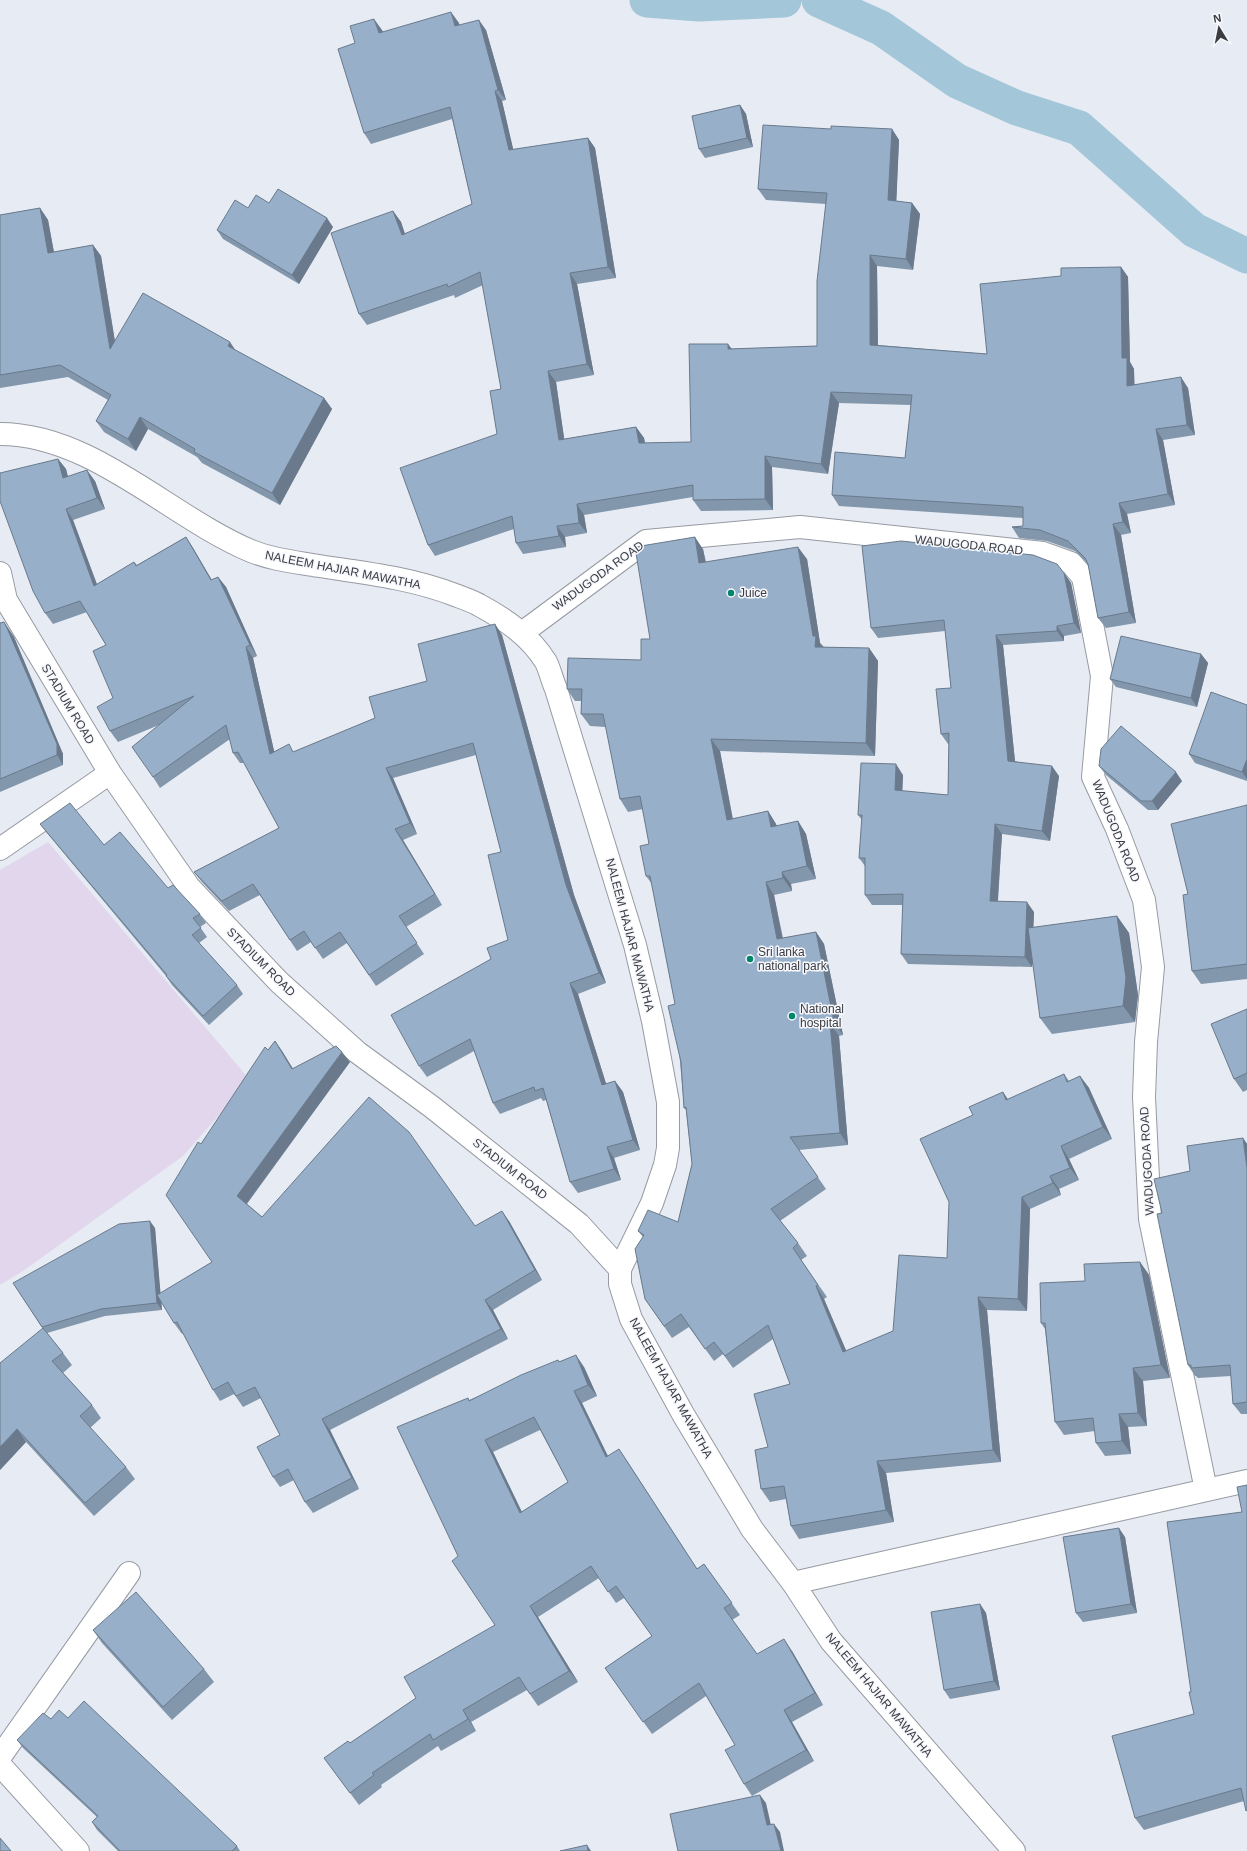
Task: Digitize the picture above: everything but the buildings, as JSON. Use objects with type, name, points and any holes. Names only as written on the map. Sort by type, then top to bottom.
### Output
[{"type":"street","name":"NALEEM HAJIAR MAWATHA","points":[[0,434],[18,434],[34,437],[90,459],[141,486],[216,534],[251,551],[288,562],[406,580],[436,588],[477,603],[502,618],[522,633],[535,647],[546,663],[607,851],[635,945],[653,1021],[668,1102],[668,1148],[665,1165],[652,1203],[620,1269],[620,1284],[624,1301],[640,1336],[683,1414],[752,1529],[793,1583],[831,1641],[1014,1851]]},
{"type":"street","name":"WADUGODA ROAD","points":[[522,633],[646,541],[800,527],[1043,553],[1071,564],[1083,577],[1102,676],[1093,777],[1117,829],[1144,900],[1152,967],[1146,1042],[1144,1097],[1150,1219],[1206,1490]]},
{"type":"street","name":"STADIUM ROAD","points":[[0,573],[6,600],[110,773],[189,887],[279,982],[357,1052],[432,1107],[579,1224],[620,1269]]},
{"type":"street","points":[[0,849],[110,773]]},
{"type":"street","points":[[793,1583],[1247,1481]]},
{"type":"street","points":[[0,1757],[129,1573]]},
{"type":"street","points":[[0,1766],[78,1851]]},
{"type":"shaded area","points":[[48,842],[250,1080],[183,1156],[23,1271],[0,1285],[0,870]]},
{"type":"waterway","points":[[647,0],[699,4],[784,0]]},
{"type":"waterway","points":[[819,0],[881,28],[957,81],[1017,108],[1079,128],[1194,230],[1247,256]]},
{"type":"place","name":"Juice","points":[[731,593]]},
{"type":"place","name":"Sri lanka national park","points":[[750,959]]},
{"type":"place","name":"National hospital","points":[[792,1016]]}]
